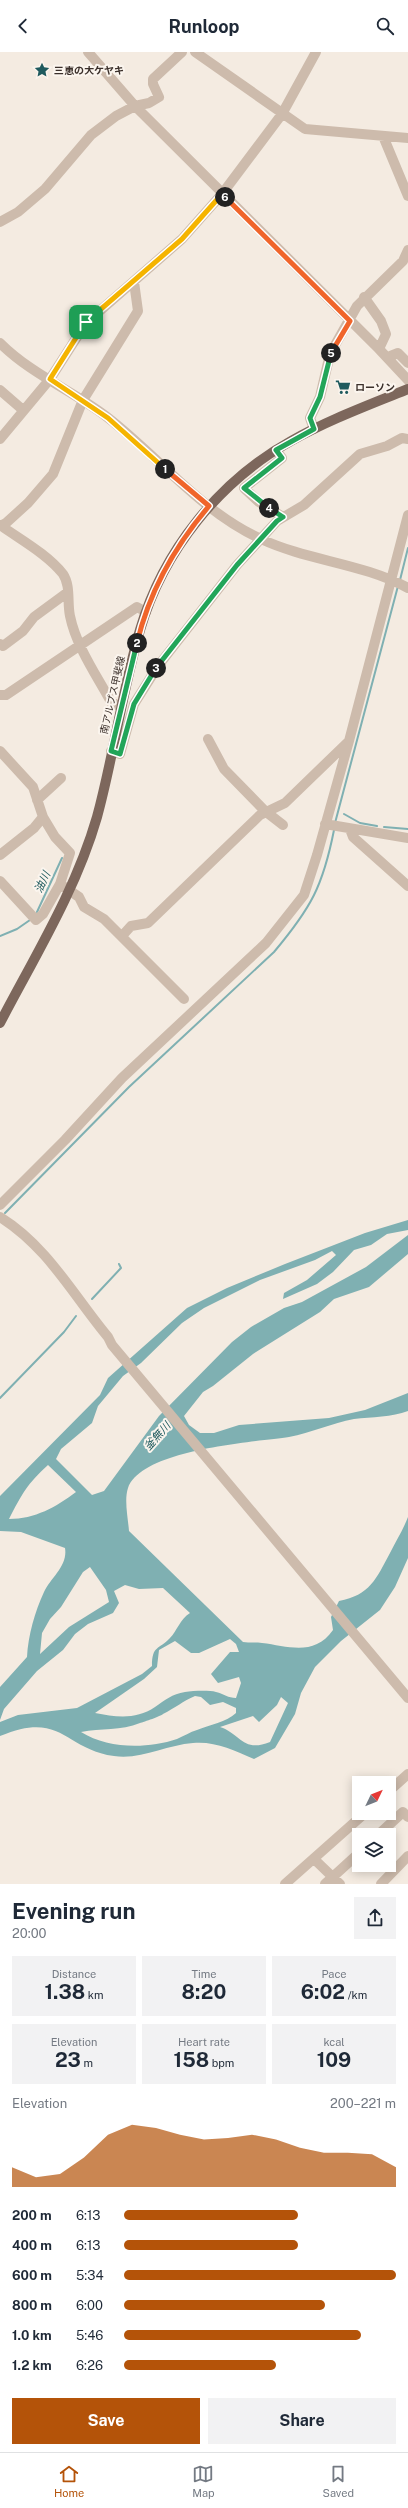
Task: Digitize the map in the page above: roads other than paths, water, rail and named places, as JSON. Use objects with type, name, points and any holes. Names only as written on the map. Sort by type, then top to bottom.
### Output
[{"type":"main road","name":"南アルプス甲斐線","points":[[0,1023],[69,890],[97,815],[140,629],[160,578],[178,546],[209,506],[248,470],[276,450],[314,429],[408,389]]},
{"type":"street","points":[[88,52],[135,106],[350,321],[388,357],[408,380]]},
{"type":"street","points":[[0,222],[18,212],[45,189],[91,135],[116,116],[135,106],[159,97],[152,84],[153,79],[182,52]]},
{"type":"street","points":[[195,52],[305,129],[408,138]]},
{"type":"street","points":[[0,439],[50,379],[86,322],[182,239],[222,194],[282,114],[316,52]]},
{"type":"street","points":[[383,136],[408,196]]},
{"type":"street","points":[[314,429],[310,418],[320,397],[330,354],[350,321],[357,306],[364,297],[403,261],[408,250]]},
{"type":"street","points":[[0,525],[6,523],[28,503],[53,474],[83,400],[138,311],[134,282]]},
{"type":"street","points":[[364,297],[381,321],[386,334],[379,348]]},
{"type":"street","points":[[0,343],[25,364],[83,400],[108,418],[209,506],[236,526],[260,539],[392,579],[408,588]]},
{"type":"street","points":[[388,357],[398,353],[408,363]]},
{"type":"street","points":[[0,390],[23,410]]},
{"type":"street","points":[[111,751],[120,754],[134,704],[158,666],[237,565],[260,539],[283,517],[304,505],[360,454],[387,446],[402,438],[408,439]]},
{"type":"street","points":[[276,450],[282,458],[244,488],[259,502],[283,517]]},
{"type":"street","points":[[0,1205],[65,1140],[122,1078],[266,943],[304,895],[311,878],[349,741],[408,515]]},
{"type":"street","points":[[0,525],[42,555],[63,575],[68,592],[70,617],[81,644],[111,702],[121,707]]},
{"type":"street","points":[[0,644],[3,646],[23,631],[34,617],[68,592]]},
{"type":"street","points":[[0,695],[6,695],[137,607],[146,612]]},
{"type":"street","points":[[208,739],[224,768],[265,811],[284,825]]},
{"type":"street","points":[[122,936],[131,926],[148,923],[265,811],[285,803],[349,741]]},
{"type":"street","points":[[0,751],[33,787],[43,817],[55,837],[70,853],[60,884],[43,914],[36,920],[0,881]]},
{"type":"street","points":[[37,800],[61,778]]},
{"type":"street","points":[[0,855],[29,833],[43,817]]},
{"type":"street","points":[[325,824],[408,838]]},
{"type":"street","points":[[350,829],[353,837],[408,886]]},
{"type":"street","points":[[60,884],[79,897],[84,907],[104,919],[184,1000]]},
{"type":"street","points":[[0,1217],[24,1234],[44,1252],[120,1354],[408,1698]]},
{"type":"street","points":[[396,1785],[408,1774]]},
{"type":"street","points":[[386,1828],[403,1812],[408,1817]]},
{"type":"street","points":[[285,1884],[357,1820]]},
{"type":"street","points":[[381,1884],[408,1856]]},
{"type":"street","points":[[314,1859],[333,1882],[352,1861]]},
{"type":"water","name":"釜無川","points":[[408,1220],[408,1230],[387,1234],[371,1245],[354,1250],[333,1272],[317,1284],[283,1299],[284,1293],[307,1280],[336,1255],[332,1251],[315,1260],[260,1280],[204,1308],[182,1323],[141,1363],[123,1376],[98,1406],[92,1423],[61,1449],[56,1459],[92,1495],[104,1491],[159,1416],[232,1342],[251,1327],[284,1308],[302,1302],[366,1267],[408,1235],[408,1254],[369,1287],[334,1299],[320,1312],[253,1354],[213,1386],[203,1392],[184,1416],[189,1425],[200,1433],[214,1433],[239,1425],[329,1418],[365,1410],[408,1393],[408,1411],[389,1416],[354,1419],[289,1437],[227,1445],[176,1456],[154,1464],[138,1475],[128,1488],[126,1498],[129,1531],[243,1642],[300,1648],[318,1644],[326,1638],[333,1630],[331,1617],[339,1601],[358,1595],[376,1578],[408,1517],[408,1558],[395,1587],[380,1610],[341,1641],[315,1667],[301,1693],[295,1714],[275,1748],[254,1759],[239,1752],[209,1743],[183,1744],[134,1756],[114,1756],[97,1752],[50,1729],[37,1727],[21,1729],[0,1736],[0,1722],[18,1715],[77,1708],[142,1674],[152,1666],[153,1654],[155,1651],[170,1638],[184,1618],[190,1613],[163,1588],[139,1589],[125,1585],[114,1591],[119,1603],[113,1613],[88,1624],[75,1634],[63,1650],[37,1671],[4,1709],[0,1720],[0,1687],[27,1657],[32,1624],[44,1592],[62,1566],[65,1548],[21,1532],[0,1531],[0,1496],[100,1395],[108,1378],[187,1308],[227,1288],[365,1233]],"holes":[[[48,1465],[76,1492],[61,1503],[45,1511],[28,1517],[9,1519],[35,1478]],[[90,1567],[106,1590],[109,1602],[69,1627],[40,1654],[42,1633],[50,1619],[61,1607],[83,1572]],[[230,1639],[236,1644],[239,1652],[230,1652],[211,1674],[218,1683],[239,1677],[241,1683],[236,1698],[213,1691],[188,1692],[172,1696],[148,1711],[133,1716],[111,1716],[95,1713],[144,1679],[157,1667],[159,1650],[175,1641],[191,1653],[199,1653]],[[195,1696],[201,1697],[210,1705],[223,1702],[236,1708],[236,1713],[223,1721],[194,1731],[177,1739],[153,1745],[128,1746],[103,1742],[81,1732],[133,1726],[159,1716]],[[281,1697],[288,1703],[270,1742],[261,1745],[248,1744],[220,1727],[253,1716],[259,1722],[277,1705]]]},
{"type":"waterway","points":[[400,580],[408,548]]},
{"type":"waterway","points":[[335,823],[398,586]]},
{"type":"waterway","points":[[344,814],[360,823],[377,826]]},
{"type":"waterway","points":[[384,827],[408,829]]},
{"type":"waterway","points":[[5,1213],[129,1087],[274,952],[287,936],[314,896],[330,850],[334,830]]},
{"type":"waterway","name":"油川","points":[[37,912],[62,858]]},
{"type":"waterway","name":"油川","points":[[0,936],[17,929],[30,920]]},
{"type":"waterway","points":[[92,1299],[121,1268],[119,1264]]},
{"type":"waterway","points":[[0,1398],[64,1332],[76,1316]]},
{"type":"place","name":"三恵の大ケヤキ","points":[[42,70]]},
{"type":"place","name":"ローソン","points":[[343,387]]}]
